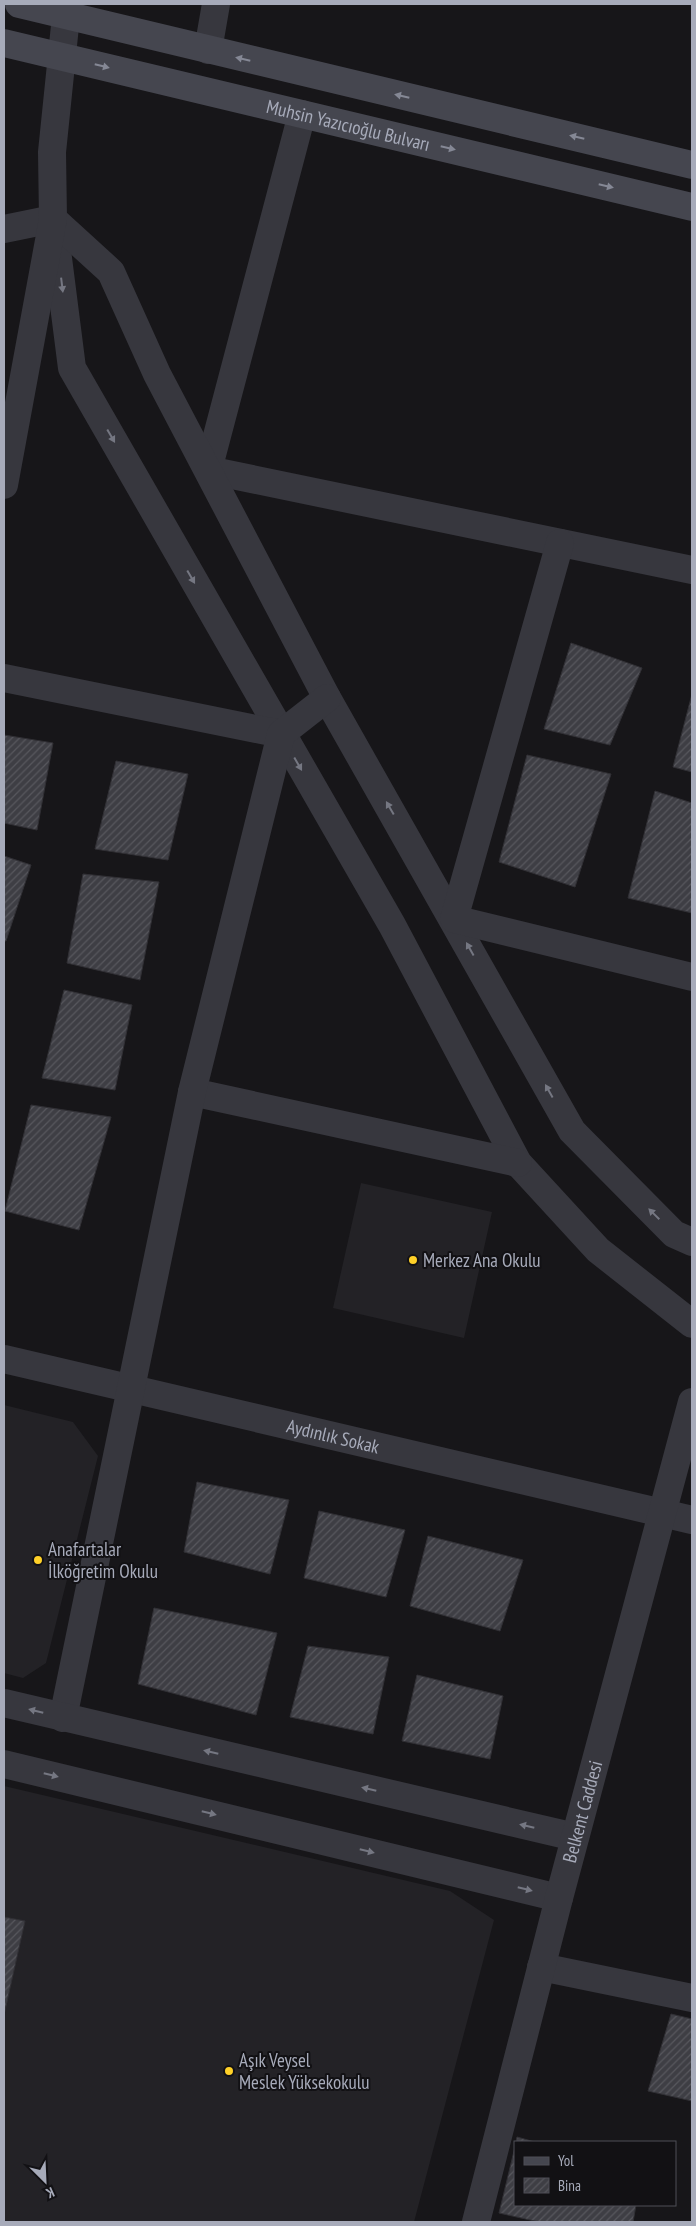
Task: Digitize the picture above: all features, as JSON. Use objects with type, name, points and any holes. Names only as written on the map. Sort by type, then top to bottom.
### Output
[{"type":"main road","points":[[19,4],[692,165]]},
{"type":"main road","name":"Muhsin Yazıcıoğlu Bulvarı","points":[[4,43],[692,207]]},
{"type":"street","points":[[208,50],[216,4]]},
{"type":"street","points":[[66,16],[52,152],[53,219],[72,368],[280,734],[392,925],[518,1163],[598,1250],[692,1324]]},
{"type":"street","points":[[208,470],[302,114]]},
{"type":"street","points":[[4,228],[53,219]]},
{"type":"street","points":[[53,219],[111,272],[157,374],[327,698],[454,919],[572,1131],[674,1234],[692,1242]]},
{"type":"street","points":[[4,485],[53,219]]},
{"type":"street","points":[[208,470],[692,570]]},
{"type":"street","points":[[454,919],[560,543]]},
{"type":"street","points":[[4,678],[280,734]]},
{"type":"street","points":[[63,1718],[192,1092],[280,734],[327,698]]},
{"type":"street","points":[[454,919],[692,977]]},
{"type":"street","points":[[192,1092],[518,1163]]},
{"type":"street","name":"Aydınlık Sokak","points":[[4,1359],[692,1520]]},
{"type":"street","name":"Belkent Caddesi","points":[[476,2222],[575,1837],[692,1402]]},
{"type":"street","points":[[4,1703],[575,1837]]},
{"type":"street","points":[[4,1764],[559,1898]]},
{"type":"street","points":[[541,1967],[692,1998]]},
{"type":"shaded area","name":"Merkez Ana Okulu","points":[[361,1183],[492,1212],[464,1338],[333,1308]]},
{"type":"shaded area","name":"Anafartalar İlköğretim Okulu","points":[[4,1405],[73,1422],[98,1456],[46,1663],[23,1678],[4,1673]]},
{"type":"shaded area","name":"Aşık Veysel Meslek Yüksekokulu","points":[[4,1786],[450,1891],[494,1920],[414,2222],[4,2222]]},
{"type":"building","points":[[571,643],[642,668],[610,745],[544,729]]},
{"type":"building","points":[[692,694],[692,772],[673,767]]},
{"type":"building","points":[[4,735],[53,743],[37,830],[4,823]]},
{"type":"building","points":[[527,755],[611,774],[575,887],[499,862]]},
{"type":"building","points":[[116,761],[188,774],[168,860],[95,849]]},
{"type":"building","points":[[655,791],[692,803],[692,913],[628,898]]},
{"type":"building","points":[[4,856],[31,865],[6,941],[4,941]]},
{"type":"building","points":[[83,874],[159,882],[140,980],[67,963]]},
{"type":"building","points":[[64,990],[132,1005],[115,1090],[42,1078]]},
{"type":"building","points":[[31,1105],[111,1117],[79,1230],[5,1211]]},
{"type":"building","points":[[197,1482],[289,1500],[270,1574],[184,1552]]},
{"type":"building","points":[[319,1511],[405,1530],[386,1597],[304,1578]]},
{"type":"building","points":[[428,1536],[523,1560],[500,1631],[410,1606]]},
{"type":"building","points":[[154,1608],[277,1633],[256,1715],[138,1684]]},
{"type":"building","points":[[308,1646],[389,1657],[373,1734],[290,1717]]},
{"type":"building","points":[[417,1675],[503,1696],[490,1759],[402,1741]]},
{"type":"building","points":[[4,1917],[25,1921],[4,2015]]},
{"type":"building","points":[[671,2014],[692,2019],[692,2101],[648,2091]]},
{"type":"building","points":[[517,2137],[531,2141],[516,2141]]},
{"type":"building","points":[[514,2151],[514,2206],[636,2206],[633,2222],[539,2222],[499,2213]]},
{"type":"place","name":"Merkez Ana Okulu","points":[[413,1260]]},
{"type":"place","name":"Anafartalar İlköğretim Okulu","points":[[38,1560]]},
{"type":"place","name":"Aşık Veysel Meslek Yüksekokulu","points":[[229,2071]]}]
